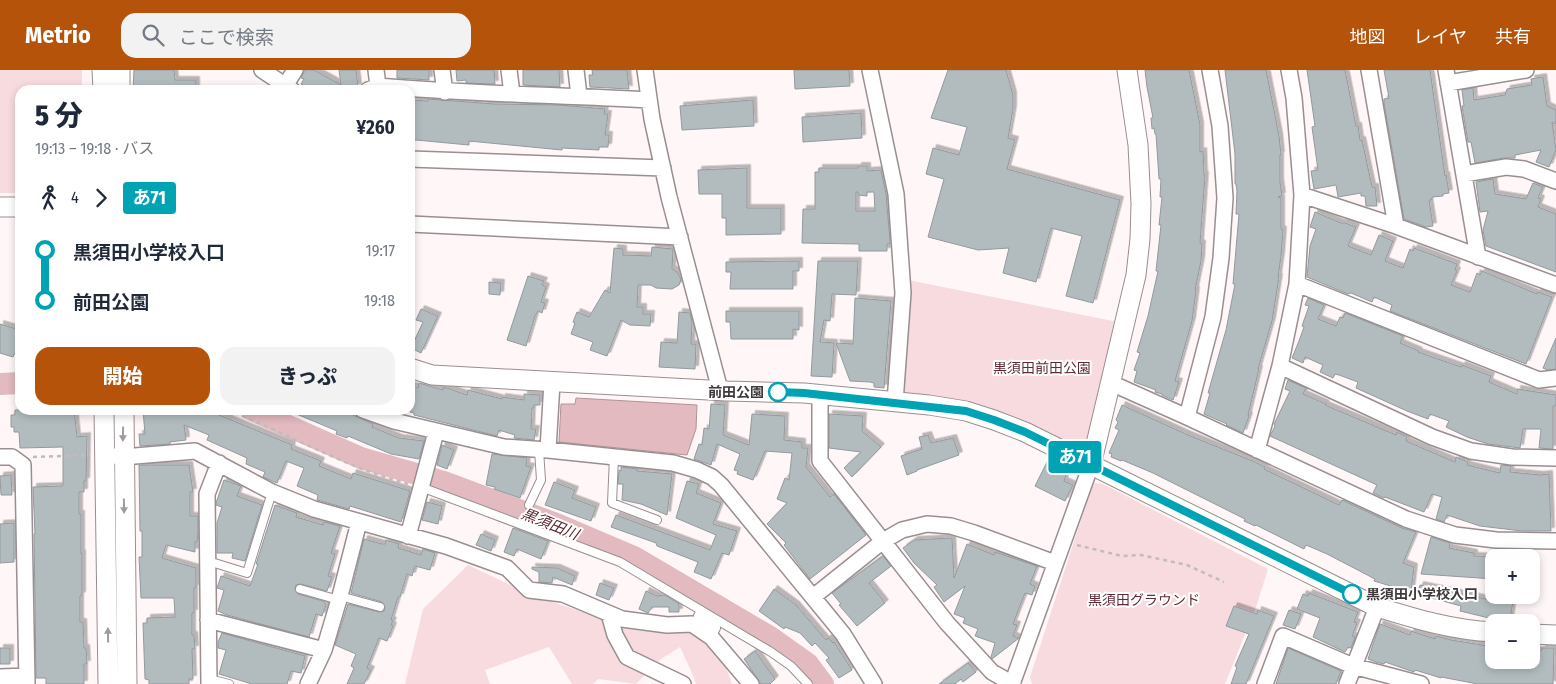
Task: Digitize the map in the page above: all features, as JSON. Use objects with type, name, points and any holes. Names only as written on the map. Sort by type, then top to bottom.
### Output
[{"type":"street","points":[[102,70],[103,85]]},
{"type":"street","points":[[120,70],[120,85]]},
{"type":"street","points":[[262,70],[284,85]]},
{"type":"street","points":[[290,85],[295,70]]},
{"type":"street","points":[[374,85],[376,70]]},
{"type":"street","points":[[442,70],[444,92]]},
{"type":"street","points":[[509,70],[512,94]]},
{"type":"street","points":[[576,70],[579,96]]},
{"type":"street","points":[[645,70],[662,168],[720,390]]},
{"type":"street","points":[[870,70],[896,194],[903,293],[895,402]]},
{"type":"street","points":[[820,395],[820,461],[947,623],[992,672],[1013,684],[1091,465],[1136,275],[1141,204],[1138,145],[1126,70]]},
{"type":"street","points":[[1187,417],[1213,317],[1221,258],[1225,198],[1220,126],[1210,70]]},
{"type":"street","points":[[1257,450],[1280,366],[1297,284],[1302,195],[1290,70]]},
{"type":"street","points":[[1369,70],[1396,226]]},
{"type":"street","points":[[1478,257],[1447,76],[1526,70]]},
{"type":"street","points":[[415,90],[649,100]]},
{"type":"street","points":[[415,159],[662,168]]},
{"type":"street","points":[[1464,174],[1506,167],[1524,169],[1556,181]]},
{"type":"street","points":[[1302,195],[1396,226],[1556,285]]},
{"type":"street","points":[[0,207],[15,207]]},
{"type":"street","points":[[415,224],[680,237]]},
{"type":"street","points":[[1297,284],[1539,380],[1556,378]]},
{"type":"street","points":[[1280,366],[1432,437],[1471,450],[1512,457],[1556,458]]},
{"type":"street","points":[[415,370],[432,375],[804,393],[966,411],[1025,432],[1377,607],[1412,618],[1464,630],[1485,631]]},
{"type":"street","points":[[544,450],[552,382]]},
{"type":"street","points":[[1111,384],[1187,417],[1406,519],[1455,535],[1496,540],[1556,541]]},
{"type":"street","points":[[103,415],[98,455],[108,684]]},
{"type":"street","points":[[124,415],[127,684]]},
{"type":"street","points":[[377,415],[436,432],[504,447],[673,464],[692,468],[712,477],[721,485],[843,634],[874,684]]},
{"type":"street","points":[[408,536],[436,432]]},
{"type":"street","points":[[98,455],[123,457],[195,451],[272,492],[314,509],[446,546],[507,568],[529,590],[562,594],[622,619],[667,625],[692,624],[711,637],[751,684]]},
{"type":"street","points":[[0,457],[12,457],[23,465],[27,680],[0,677]]},
{"type":"street","points":[[209,681],[207,494],[219,464]]},
{"type":"street","points":[[308,684],[324,650],[340,598],[359,522]]},
{"type":"street","points":[[813,598],[883,541],[902,530],[927,524],[951,526],[1055,563]]},
{"type":"street","points":[[1347,684],[1377,607]]},
{"type":"street","points":[[609,614],[615,635],[627,657],[683,684]]},
{"type":"street","points":[[208,620],[324,650]]},
{"type":"street","points":[[1540,634],[1556,635]]},
{"type":"street","points":[[1265,684],[1283,636],[1353,666],[1421,684]]},
{"type":"lane","points":[[529,505],[541,480],[544,450]]},
{"type":"lane","points":[[614,457],[612,503],[657,520]]},
{"type":"lane","points":[[420,487],[620,562],[771,652],[791,666],[808,684]]},
{"type":"lane","points":[[208,561],[246,573],[272,492]]},
{"type":"lane","points":[[300,589],[380,607]]},
{"type":"lane","points":[[701,610],[698,616],[716,628],[711,637]]},
{"type":"lane","points":[[209,681],[230,684]]},
{"type":"path","points":[[238,415],[341,462],[386,478],[420,487]]},
{"type":"path","points":[[51,456],[98,455]]},
{"type":"path","points":[[1064,541],[1122,556],[1141,555],[1188,565],[1224,582]]},
{"type":"green space","points":[[0,70],[82,70],[82,85],[15,85],[15,193],[0,193]]},
{"type":"green space","name":"黒須田前田公園","points":[[908,280],[1118,322],[1086,448],[1079,451],[900,399]]},
{"type":"green space","name":"黒須田グラウンド","points":[[1093,483],[1103,484],[1268,569],[1256,607],[1225,684],[1032,684],[1030,677]]},
{"type":"green space","points":[[468,565],[532,595],[630,628],[686,628],[723,658],[732,684],[696,684],[680,647],[661,659],[636,684],[598,679],[593,684],[572,684],[549,647],[485,670],[490,684],[405,684],[423,609]]},
{"type":"shaded area","points":[[576,398],[697,405],[696,429],[687,455],[559,442],[561,404],[575,404]]},
{"type":"building","points":[[134,70],[174,70],[175,80],[196,80],[196,85],[133,85]]},
{"type":"building","points":[[305,70],[314,70],[341,85],[303,85],[301,84],[304,79],[301,78]]},
{"type":"building","points":[[339,70],[356,70],[358,85],[341,85]]},
{"type":"building","points":[[397,70],[429,70],[429,80],[397,78]]},
{"type":"building","points":[[456,70],[494,70],[495,84],[466,83],[466,80],[457,81]]},
{"type":"building","points":[[523,70],[559,70],[560,87],[523,85]]},
{"type":"building","points":[[592,70],[627,70],[629,89],[590,87],[589,75],[593,75]]},
{"type":"building","points":[[794,70],[849,70],[850,86],[795,89]]},
{"type":"building","points":[[948,70],[1006,70],[1013,95],[1013,109],[1008,138],[1015,140],[1007,169],[1120,200],[1093,303],[1066,296],[1082,236],[1051,228],[1036,282],[1003,273],[1009,248],[978,250],[928,237],[944,179],[926,174],[933,148],[959,155],[967,127],[931,118]]},
{"type":"building","points":[[1145,70],[1189,70],[1200,125],[1200,152],[1203,151],[1205,175],[1200,243],[1202,244],[1201,261],[1195,290],[1192,321],[1175,381],[1179,382],[1173,400],[1155,392],[1156,390],[1134,382],[1137,371],[1134,370],[1140,353],[1137,352],[1148,316],[1158,271],[1156,271],[1162,197],[1160,197],[1161,179],[1159,179],[1156,134],[1154,128],[1152,129],[1151,118],[1153,118]]},
{"type":"building","points":[[1225,70],[1266,70],[1281,155],[1280,182],[1282,196],[1278,197],[1281,198],[1281,229],[1283,230],[1279,277],[1272,321],[1258,369],[1249,416],[1243,433],[1204,414],[1226,330],[1235,284],[1233,284],[1239,214],[1236,214],[1235,154]]},
{"type":"building","points":[[1307,70],[1345,70],[1356,126],[1358,126],[1360,140],[1362,140],[1372,187],[1375,187],[1377,206],[1366,206],[1365,196],[1361,196],[1361,193],[1338,197],[1336,185],[1314,189],[1311,171],[1318,170],[1312,127],[1315,126]]},
{"type":"building","points":[[1384,70],[1430,70],[1449,193],[1443,194],[1443,196],[1432,197],[1432,200],[1429,200],[1433,226],[1426,227],[1404,219],[1384,103],[1384,99],[1389,98]]},
{"type":"building","points":[[1543,77],[1547,106],[1556,110],[1556,124],[1552,122],[1556,150],[1549,167],[1536,162],[1541,150],[1515,155],[1515,158],[1475,163],[1471,142],[1468,142],[1462,106],[1464,106],[1462,90],[1473,88],[1474,100],[1505,95],[1507,89],[1532,85],[1531,79]]},
{"type":"building","points":[[428,99],[605,109],[604,114],[608,114],[605,135],[609,135],[608,147],[599,147],[599,150],[562,148],[562,150],[469,141],[469,145],[415,140],[415,100],[428,101]]},
{"type":"building","points":[[753,100],[754,126],[682,130],[680,106]]},
{"type":"building","points":[[861,113],[862,138],[803,142],[802,117]]},
{"type":"building","points":[[858,166],[867,166],[867,171],[881,170],[886,194],[890,241],[890,244],[887,244],[887,251],[859,251],[859,244],[802,243],[803,209],[815,209],[815,172],[819,172],[819,168],[858,168]],"holes":[[[856,192],[858,192],[858,195],[867,196],[867,192],[874,192],[875,211],[856,211]]]},
{"type":"building","points":[[747,168],[747,208],[781,208],[781,234],[726,235],[726,218],[722,218],[722,194],[699,194],[698,170]]},
{"type":"building","points":[[1493,179],[1495,194],[1526,199],[1533,183],[1543,187],[1538,198],[1541,199],[1538,207],[1556,214],[1556,272],[1486,246],[1483,230],[1488,211],[1480,212],[1476,182]]},
{"type":"building","points":[[1315,212],[1356,227],[1348,246],[1371,255],[1379,235],[1393,241],[1385,261],[1403,268],[1410,249],[1413,251],[1414,248],[1457,264],[1455,270],[1457,271],[1451,285],[1470,292],[1477,273],[1480,275],[1482,271],[1537,294],[1538,292],[1552,297],[1526,364],[1390,311],[1392,305],[1374,297],[1372,302],[1307,277],[1310,246],[1316,229],[1310,227]]},
{"type":"building","points":[[652,247],[673,249],[672,269],[677,272],[681,279],[679,285],[672,289],[656,288],[651,285],[638,285],[637,307],[643,307],[643,314],[651,314],[650,326],[630,325],[621,320],[607,356],[590,350],[593,342],[571,334],[575,323],[573,322],[577,312],[589,317],[605,290],[610,293],[614,248],[623,249],[623,255],[651,256]]},
{"type":"building","points":[[799,261],[799,271],[793,271],[793,289],[730,289],[731,272],[726,272],[726,262]]},
{"type":"building","points":[[818,261],[858,261],[856,295],[832,294],[830,321],[824,320],[820,342],[834,343],[832,377],[811,376]]},
{"type":"building","points":[[528,276],[544,281],[542,285],[546,287],[541,302],[545,303],[542,313],[538,311],[535,316],[526,346],[507,340]]},
{"type":"building","points":[[489,282],[501,283],[500,295],[489,294]]},
{"type":"building","points":[[855,298],[891,301],[884,388],[874,387],[874,383],[870,382],[850,381],[836,343],[853,344]]},
{"type":"building","points":[[1308,298],[1324,305],[1318,319],[1336,326],[1340,317],[1343,318],[1345,313],[1403,336],[1400,343],[1418,352],[1491,376],[1489,382],[1517,394],[1517,389],[1556,395],[1556,406],[1553,406],[1553,449],[1539,448],[1541,429],[1523,429],[1520,448],[1488,444],[1467,437],[1446,427],[1449,421],[1430,414],[1428,419],[1407,411],[1356,388],[1358,382],[1335,374],[1333,378],[1320,372],[1323,365],[1305,357],[1303,363],[1292,358],[1304,327],[1302,326],[1309,306],[1305,305]]},
{"type":"building","points":[[421,309],[438,316],[421,353],[415,350],[415,339],[423,322],[416,320]]},
{"type":"building","points":[[726,311],[799,311],[799,330],[793,329],[793,339],[731,339],[730,322],[726,322]]},
{"type":"building","points":[[679,312],[690,313],[692,322],[691,344],[696,344],[695,369],[659,367],[661,342],[677,343]]},
{"type":"building","points":[[0,324],[15,328],[15,354],[13,357],[0,353]]},
{"type":"building","points":[[1556,338],[1556,369],[1548,370],[1543,368]]},
{"type":"building","points":[[1288,380],[1306,388],[1303,394],[1325,405],[1396,435],[1397,432],[1407,437],[1406,441],[1455,462],[1456,457],[1468,462],[1467,465],[1500,473],[1501,465],[1511,466],[1510,472],[1549,474],[1551,531],[1522,531],[1480,526],[1447,515],[1444,522],[1436,519],[1442,497],[1432,494],[1424,512],[1384,498],[1373,493],[1377,485],[1270,436],[1290,391],[1285,389]]},
{"type":"building","points":[[419,383],[443,390],[444,387],[467,395],[468,390],[502,399],[502,397],[524,400],[524,394],[540,395],[540,405],[534,405],[534,408],[532,408],[531,429],[536,429],[534,440],[514,438],[515,435],[499,430],[497,436],[414,415],[415,387],[418,388]]},
{"type":"building","points":[[711,404],[725,405],[723,435],[749,445],[752,414],[785,416],[784,440],[802,442],[802,448],[808,448],[806,467],[830,497],[834,494],[866,535],[810,579],[784,545],[786,543],[767,524],[787,503],[777,499],[785,478],[789,480],[792,453],[765,451],[753,480],[737,474],[738,471],[734,470],[740,454],[717,444],[711,465],[694,459],[699,444],[702,445],[704,428],[709,429]]},
{"type":"building","points":[[1122,405],[1188,435],[1255,462],[1265,467],[1264,469],[1339,505],[1342,500],[1402,528],[1416,532],[1403,563],[1414,567],[1411,592],[1374,581],[1375,579],[1327,554],[1306,545],[1304,549],[1244,521],[1245,519],[1153,473],[1111,457],[1112,454],[1109,453],[1119,430],[1115,428]]},
{"type":"building","points":[[829,414],[863,416],[862,431],[881,447],[852,477],[844,468],[861,452],[829,448]]},
{"type":"building","points":[[11,415],[75,415],[77,437],[87,436],[86,481],[84,481],[84,492],[79,492],[82,553],[80,622],[83,622],[87,664],[84,664],[84,684],[46,684],[46,678],[36,678],[33,487],[63,485],[63,447],[20,448],[19,432],[14,432],[14,427],[11,427]]},
{"type":"building","points":[[143,415],[219,415],[292,445],[291,449],[321,461],[319,466],[351,479],[353,473],[410,491],[401,522],[350,506],[349,509],[317,500],[318,495],[297,486],[304,468],[286,461],[277,483],[263,477],[265,472],[246,464],[247,458],[207,440],[209,435],[184,425],[186,440],[170,442],[170,444],[140,446],[139,434],[145,434]]},
{"type":"building","points":[[299,415],[353,415],[373,424],[372,427],[399,438],[424,441],[419,459],[391,454],[348,436],[347,438],[336,434],[337,431]]},
{"type":"building","points":[[928,435],[931,443],[953,438],[959,455],[907,475],[901,456],[922,449],[919,437]]},
{"type":"building","points":[[442,445],[454,450],[447,469],[437,465]]},
{"type":"building","points":[[492,454],[527,458],[526,466],[531,467],[520,498],[486,485]]},
{"type":"building","points":[[1049,458],[1062,464],[1059,472],[1066,475],[1064,481],[1073,485],[1065,501],[1035,486]]},
{"type":"building","points":[[139,465],[189,465],[193,492],[190,492],[190,516],[198,516],[195,552],[166,545],[162,558],[196,568],[194,613],[192,613],[192,635],[194,635],[195,649],[192,649],[193,679],[189,679],[189,684],[149,684],[149,680],[145,679],[143,623],[147,623],[147,618],[175,617],[174,598],[141,598],[139,557],[142,557],[142,531],[140,531]]},
{"type":"building","points":[[621,467],[637,469],[637,471],[672,474],[667,515],[641,504],[622,500],[623,484],[618,484]]},
{"type":"building","points":[[11,475],[12,495],[1,495],[0,476]]},
{"type":"building","points":[[224,480],[241,486],[237,496],[262,505],[245,561],[232,558],[233,553],[217,553],[217,523],[222,507],[216,505],[216,503]]},
{"type":"building","points":[[687,481],[699,484],[696,493],[721,503],[713,524],[737,531],[729,555],[722,553],[711,579],[694,572],[698,562],[657,546],[656,543],[611,527],[616,515],[710,550],[716,535],[676,518]]},
{"type":"building","points":[[554,482],[575,490],[572,498],[596,507],[591,521],[545,505]]},
{"type":"building","points":[[427,502],[442,506],[438,524],[422,520]]},
{"type":"building","points":[[275,505],[297,513],[296,517],[323,525],[324,522],[340,526],[331,553],[335,554],[328,576],[332,577],[327,591],[301,584],[296,585],[295,588],[298,594],[323,601],[326,605],[322,616],[316,614],[309,637],[218,611],[224,590],[217,588],[221,576],[250,586]]},
{"type":"building","points":[[14,523],[14,562],[0,563],[0,524]]},
{"type":"building","points":[[513,528],[548,541],[541,559],[517,549],[514,556],[504,552]]},
{"type":"building","points":[[481,534],[495,540],[491,551],[476,545]]},
{"type":"building","points":[[1431,537],[1450,543],[1449,548],[1474,553],[1474,556],[1485,557],[1485,578],[1421,574]]},
{"type":"building","points":[[952,538],[954,578],[967,544],[994,555],[995,552],[1037,566],[1030,584],[1035,586],[1032,595],[1025,593],[1013,624],[1017,625],[1013,636],[1019,638],[992,659],[995,643],[975,636],[978,629],[963,623],[965,618],[954,614],[965,586],[944,602],[934,587],[937,585],[914,563],[903,548],[914,540]]},
{"type":"building","points":[[364,539],[382,544],[385,544],[386,540],[399,544],[398,548],[421,555],[423,549],[435,553],[430,570],[415,566],[412,576],[407,574],[391,620],[393,621],[391,625],[393,626],[387,641],[379,638],[367,668],[371,670],[364,684],[347,684],[354,668],[351,666],[356,654],[335,645],[348,604],[379,612],[384,611],[385,608],[382,602],[351,593]]},
{"type":"building","points":[[883,556],[891,566],[869,583],[885,603],[857,626],[839,605],[841,604],[832,593]]},
{"type":"building","points":[[532,567],[557,568],[575,576],[572,585],[553,577],[552,583],[539,582],[539,572],[532,569]]},
{"type":"building","points":[[600,583],[614,588],[609,600],[596,595]]},
{"type":"building","points":[[1420,585],[1485,599],[1485,604],[1513,604],[1511,614],[1485,614],[1485,617],[1460,611],[1461,606],[1417,594]]},
{"type":"building","points":[[774,589],[796,605],[826,640],[828,638],[834,642],[852,670],[839,678],[826,660],[829,658],[815,643],[812,646],[800,633],[785,627],[784,629],[759,611]]},
{"type":"building","points":[[646,591],[657,596],[665,595],[679,604],[679,612],[669,612],[669,607],[652,607],[648,613],[639,609]]},
{"type":"building","points":[[1309,593],[1358,612],[1354,622],[1357,623],[1352,636],[1355,637],[1351,648],[1348,647],[1345,652],[1313,637],[1320,618],[1297,609],[1303,594],[1308,596]]},
{"type":"building","points":[[1234,606],[1257,614],[1258,610],[1274,616],[1246,684],[1231,684],[1237,667],[1235,666],[1249,634],[1226,626]]},
{"type":"building","points":[[1289,610],[1301,614],[1295,629],[1283,625]]},
{"type":"building","points":[[1380,624],[1410,635],[1411,631],[1435,639],[1436,636],[1485,646],[1485,669],[1540,669],[1540,650],[1542,648],[1554,648],[1553,684],[1478,684],[1441,678],[1415,670],[1414,672],[1385,662],[1384,664],[1368,659]]},
{"type":"building","points":[[222,633],[305,656],[301,673],[291,671],[287,684],[252,684],[219,674],[226,650],[218,648],[218,642]]},
{"type":"building","points":[[0,648],[10,648],[10,664],[0,664]]},
{"type":"building","points":[[1288,648],[1341,671],[1336,684],[1276,684]]},
{"type":"building","points":[[755,651],[775,679],[770,684],[761,684],[744,659]]},
{"type":"building","points":[[968,663],[976,672],[963,682],[961,679],[955,684],[939,684]]},
{"type":"waterway","name":"黒須田川","points":[[0,384],[15,383]]},
{"type":"waterway","name":"黒須田川","points":[[263,415],[361,458],[444,482],[559,525],[634,557],[770,637],[808,664],[823,684]]},
{"type":"bus line","name":"あ71","points":[[778,392],[929,405],[966,411],[994,420],[1025,432],[1352,594]]},
{"type":"place","name":"前田公園","points":[[778,392]]},
{"type":"place","name":"黒須田小学校入口","points":[[1352,594]]}]
